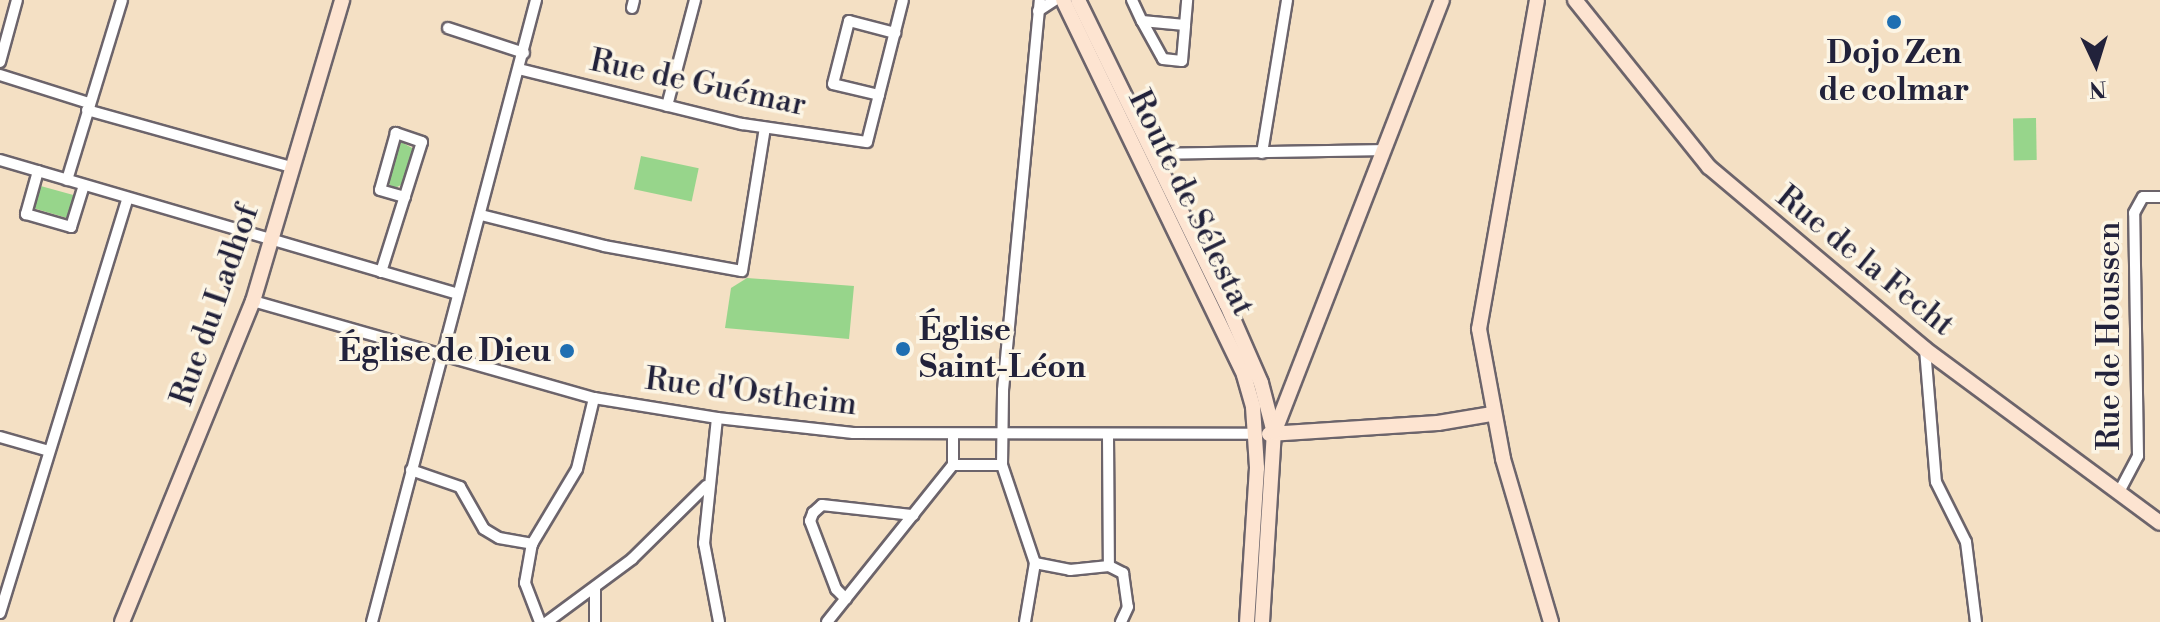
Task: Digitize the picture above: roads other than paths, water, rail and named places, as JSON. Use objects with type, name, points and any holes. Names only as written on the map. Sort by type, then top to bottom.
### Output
[{"type":"main road","name":"Rue du Ladhof","points":[[122,622],[253,301],[341,0]]},
{"type":"main road","name":"Route de Sélestat","points":[[1063,0],[1244,375],[1256,434],[1247,622]]},
{"type":"main road","name":"Route de Sélestat","points":[[1078,0],[1261,383],[1274,433]]},
{"type":"main road","points":[[1262,622],[1274,433],[1442,0]]},
{"type":"main road","points":[[1537,0],[1520,118],[1480,312],[1492,414],[1551,622]]},
{"type":"main road","name":"Rue de la Fecht","points":[[1575,0],[1709,167],[1925,349],[2160,523]]},
{"type":"main road","points":[[1261,383],[1289,388]]},
{"type":"main road","points":[[1256,434],[1438,423],[1492,414]]},
{"type":"street","points":[[0,62],[17,0]]},
{"type":"street","points":[[67,180],[122,0]]},
{"type":"street","points":[[372,622],[438,357],[481,215],[536,0]]},
{"type":"street","points":[[667,106],[695,0]]},
{"type":"street","points":[[895,33],[849,21],[833,84],[879,95],[895,33],[903,0]]},
{"type":"street","points":[[1025,622],[1035,563],[1002,465],[1002,435],[1015,232],[1039,6],[1055,0]]},
{"type":"street","points":[[1132,0],[1163,59],[1182,61],[1187,0]]},
{"type":"street","points":[[1262,153],[1287,0]]},
{"type":"street","points":[[1142,21],[1185,25]]},
{"type":"street","points":[[448,28],[524,53]]},
{"type":"street","name":"Rue de Guémar","points":[[519,69],[765,128],[867,142],[879,95]]},
{"type":"street","points":[[0,75],[88,106],[291,167]]},
{"type":"street","points":[[481,215],[604,246],[742,271],[765,128]]},
{"type":"street","points":[[381,272],[405,197],[422,142],[396,133],[380,190],[405,197]]},
{"type":"street","points":[[1154,154],[1383,150]]},
{"type":"street","points":[[0,160],[457,294]]},
{"type":"street","points":[[38,171],[26,214],[71,227],[84,185]]},
{"type":"street","name":"Rue de Houssen","points":[[2119,492],[2138,456],[2134,213],[2143,197],[2160,197]]},
{"type":"street","points":[[0,613],[128,198]]},
{"type":"street","name":"Rue d'Ostheim","points":[[253,301],[438,357],[594,398],[717,418],[853,433],[1256,434]]},
{"type":"street","points":[[1925,349],[1936,482],[1966,542],[1976,622]]},
{"type":"street","points":[[540,622],[525,583],[532,544],[577,469],[594,398]]},
{"type":"street","points":[[717,418],[706,486],[705,565],[719,622]]},
{"type":"street","points":[[827,622],[953,465],[953,434]]},
{"type":"street","points":[[1108,436],[1109,566]]},
{"type":"street","points":[[0,437],[49,451]]},
{"type":"street","points":[[953,465],[1002,465]]},
{"type":"street","points":[[411,470],[460,487],[484,529],[499,538],[532,544]]},
{"type":"street","points":[[547,622],[595,588],[669,527],[706,486]]},
{"type":"street","points":[[846,599],[831,575],[810,521],[813,513],[822,505],[913,515]]},
{"type":"street","points":[[1035,563],[1070,570],[1109,566],[1123,573],[1128,607],[1121,622]]},
{"type":"street","points":[[595,588],[595,622]]},
{"type":"place","name":"Dojo Zen de colmar","points":[[1894,22]]},
{"type":"place","name":"Église Saint-Léon","points":[[903,349]]},
{"type":"place","name":"Église de Dieu","points":[[567,351]]}]
